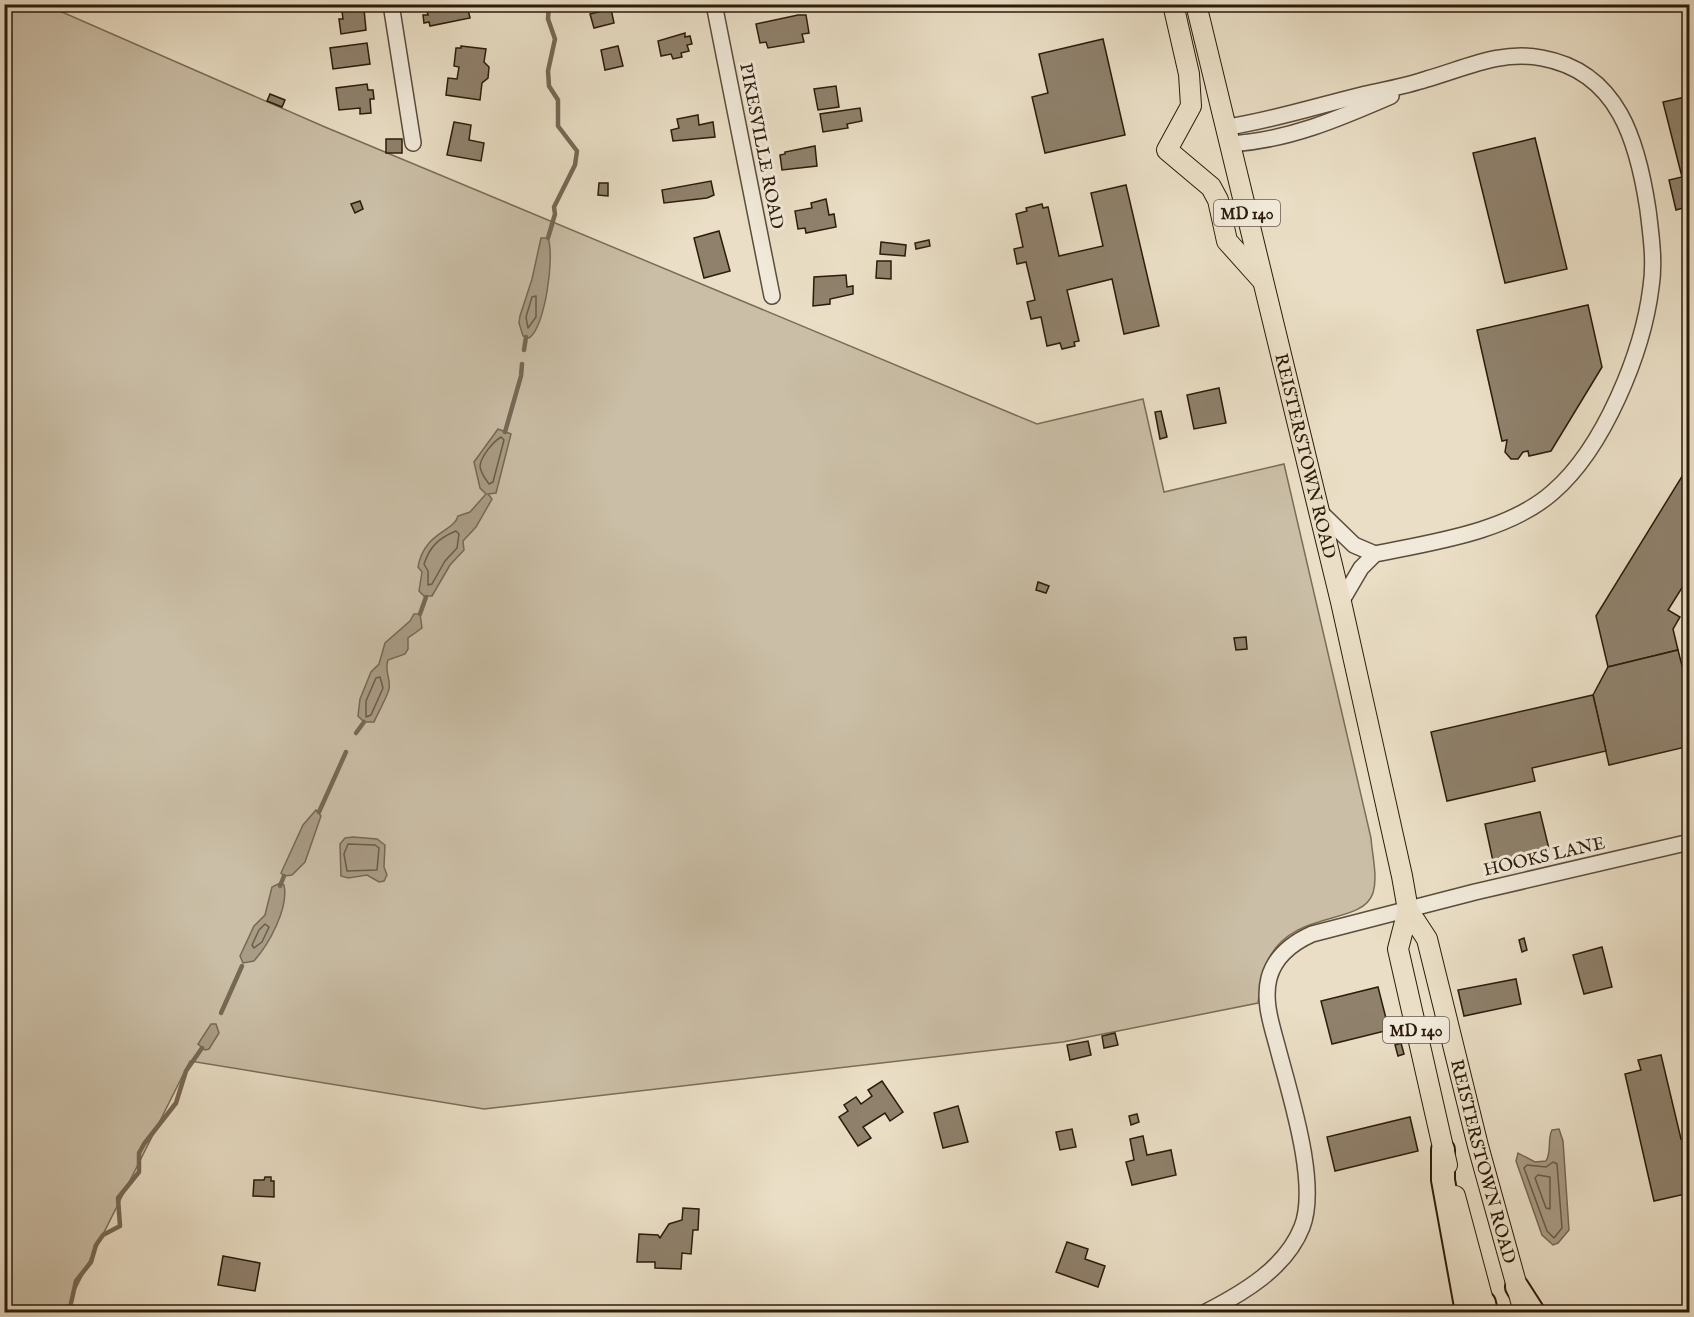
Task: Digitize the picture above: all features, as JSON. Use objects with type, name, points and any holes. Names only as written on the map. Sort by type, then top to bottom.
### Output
[{"type":"highway","points":[[1443,1150],[1443,1180],[1481,1310]]},
{"type":"highway","points":[[1517,1287],[1533,1312]]},
{"type":"main road","points":[[1173,4],[1189,74],[1191,106],[1167,150],[1211,187],[1218,200],[1227,241],[1263,282]]},
{"type":"main road","name":"REISTERSTOWN ROAD","points":[[1196,4],[1341,602],[1408,910],[1427,939],[1478,1146],[1524,1312]]},
{"type":"main road","name":"REISTERSTOWN ROAD","points":[[1408,910],[1398,949],[1443,1150]]},
{"type":"street","points":[[391,4],[413,143]]},
{"type":"street","name":"PIKESVILLE ROAD","points":[[714,4],[772,296]]},
{"type":"street","points":[[1229,136],[1426,80],[1500,56],[1516,56],[1561,63],[1588,78],[1609,97],[1632,135],[1644,182],[1650,223],[1652,286],[1640,341],[1616,402],[1581,461],[1554,492],[1527,511],[1492,526],[1376,554],[1361,568],[1341,602]]},
{"type":"street","points":[[1318,510],[1354,545],[1376,554]]},
{"type":"street","name":"HOOKS LANE","points":[[1206,1312],[1249,1287],[1283,1258],[1302,1228],[1307,1212],[1309,1189],[1307,1168],[1267,1007],[1272,970],[1288,947],[1312,934],[1475,892],[1689,842]]},
{"type":"shaded area","points":[[5,5],[46,5],[325,127],[1037,424],[1143,399],[1164,492],[1284,464],[1371,838],[1375,880],[1373,893],[1366,903],[1356,910],[1310,925],[1280,942],[1267,963],[1258,1003],[1063,1042],[484,1109],[190,1061],[71,1298],[69,1312],[5,1312]]},
{"type":"water","points":[[541,238],[548,238],[550,247],[549,275],[540,321],[529,338],[523,336],[519,323]]},
{"type":"water","points":[[498,429],[511,434],[496,493],[488,494],[492,499],[476,527],[463,541],[464,550],[450,565],[432,596],[424,596],[419,591],[422,572],[418,567],[421,555],[432,540],[451,526],[458,516],[470,512],[486,494],[480,488],[474,462]]},
{"type":"water","points":[[414,614],[420,614],[422,628],[408,638],[408,649],[405,654],[388,660],[388,692],[374,722],[364,722],[358,716],[360,699],[371,672],[379,664],[385,643],[410,621]]},
{"type":"water","points":[[316,810],[321,816],[305,862],[292,875],[284,876],[281,873],[303,825]]},
{"type":"water","points":[[345,838],[377,839],[385,845],[384,867],[387,875],[384,881],[379,882],[367,875],[348,878],[341,876],[340,844]]},
{"type":"water","points":[[280,883],[284,885],[285,894],[281,915],[266,945],[254,961],[243,963],[240,956],[254,926],[265,915],[272,887]]},
{"type":"water","points":[[211,1024],[216,1024],[219,1033],[209,1049],[205,1050],[198,1044]]},
{"type":"water","points":[[1559,1129],[1563,1141],[1569,1230],[1558,1243],[1553,1245],[1542,1235],[1516,1161],[1518,1153],[1535,1162],[1546,1161],[1552,1130]]},
{"type":"building","points":[[425,4],[437,4],[438,9],[467,5],[470,18],[430,26],[429,22],[424,23],[423,15],[428,15]]},
{"type":"building","points":[[364,9],[366,30],[341,34],[339,19],[343,19],[342,11]]},
{"type":"building","points":[[611,9],[614,23],[594,28],[590,14]]},
{"type":"building","points":[[806,15],[809,33],[802,34],[804,42],[768,48],[766,42],[760,43],[756,24]]},
{"type":"building","points":[[685,33],[685,37],[690,36],[692,44],[687,45],[689,51],[681,53],[682,57],[673,59],[671,54],[661,56],[658,41]]},
{"type":"building","points":[[1103,39],[1125,135],[1045,153],[1032,97],[1048,93],[1039,54]]},
{"type":"building","points":[[367,43],[370,64],[333,69],[330,48]]},
{"type":"building","points":[[461,46],[486,49],[484,62],[489,67],[488,78],[482,83],[480,100],[446,95],[448,78],[457,79],[459,67],[454,66],[456,48],[461,48]]},
{"type":"building","points":[[618,46],[623,66],[605,70],[601,50]]},
{"type":"building","points":[[367,84],[368,90],[373,90],[374,99],[370,99],[371,113],[360,114],[360,108],[339,110],[336,88]]},
{"type":"building","points":[[836,86],[839,107],[818,110],[814,89]]},
{"type":"building","points":[[270,94],[285,100],[282,107],[267,101]]},
{"type":"building","points":[[1690,96],[1690,206],[1676,210],[1669,180],[1682,177],[1663,102]]},
{"type":"building","points":[[860,108],[862,121],[847,124],[848,128],[823,132],[820,114]]},
{"type":"building","points":[[698,115],[699,125],[713,122],[715,137],[673,141],[671,130],[679,128],[677,119]]},
{"type":"building","points":[[454,122],[471,125],[469,140],[484,143],[481,161],[447,155]]},
{"type":"building","points":[[1535,138],[1567,269],[1505,283],[1473,153]]},
{"type":"building","points":[[386,139],[402,139],[402,153],[386,153]]},
{"type":"building","points":[[815,146],[817,166],[782,170],[780,155]]},
{"type":"building","points":[[711,181],[714,195],[707,198],[664,203],[662,190]]},
{"type":"building","points":[[599,183],[608,183],[608,196],[598,195]]},
{"type":"building","points":[[1126,185],[1159,326],[1124,334],[1112,279],[1067,290],[1079,341],[1074,342],[1075,346],[1062,349],[1060,343],[1047,346],[1041,317],[1031,319],[1027,302],[1035,300],[1026,262],[1017,264],[1014,249],[1023,247],[1016,214],[1027,211],[1026,208],[1042,204],[1043,208],[1048,207],[1059,256],[1103,246],[1091,193]]},
{"type":"building","points":[[826,199],[829,215],[834,214],[836,227],[806,233],[805,228],[798,229],[795,211],[812,208],[811,203]]},
{"type":"building","points":[[360,201],[363,209],[355,213],[351,204]]},
{"type":"building","points":[[719,231],[730,271],[704,278],[694,238]]},
{"type":"building","points":[[929,240],[930,246],[916,249],[915,243]]},
{"type":"building","points":[[881,242],[906,245],[905,256],[880,254]]},
{"type":"building","points":[[877,261],[891,261],[891,279],[876,278]]},
{"type":"building","points":[[846,275],[847,287],[853,286],[853,294],[830,299],[830,304],[813,306],[814,277]]},
{"type":"building","points":[[1588,305],[1602,367],[1551,451],[1529,456],[1528,451],[1523,452],[1518,459],[1511,459],[1505,452],[1507,440],[1502,441],[1477,330]]},
{"type":"building","points":[[1219,388],[1226,423],[1194,429],[1187,395]]},
{"type":"building","points":[[1161,411],[1167,437],[1160,439],[1155,412]]},
{"type":"building","points":[[1689,465],[1690,575],[1668,610],[1680,617],[1673,629],[1678,650],[1608,667],[1596,616]]},
{"type":"building","points":[[1038,582],[1049,586],[1046,593],[1036,590]]},
{"type":"building","points":[[1246,637],[1247,649],[1236,650],[1234,638]]},
{"type":"building","points":[[1678,650],[1690,697],[1690,746],[1609,765],[1593,695],[1608,667]]},
{"type":"building","points":[[1593,695],[1606,751],[1532,768],[1535,781],[1447,801],[1431,732]]},
{"type":"building","points":[[1540,812],[1549,849],[1493,861],[1485,824]]},
{"type":"building","points":[[1524,938],[1527,950],[1522,952],[1519,940]]},
{"type":"building","points":[[1602,947],[1612,987],[1584,994],[1573,955]]},
{"type":"building","points":[[1516,979],[1521,1004],[1464,1016],[1458,990]]},
{"type":"building","points":[[1378,987],[1389,1030],[1332,1044],[1321,1001]]},
{"type":"building","points":[[1115,1033],[1118,1045],[1104,1048],[1102,1036]]},
{"type":"building","points":[[1088,1041],[1091,1055],[1070,1060],[1067,1045]]},
{"type":"building","points":[[1401,1043],[1404,1054],[1398,1056],[1395,1045]]},
{"type":"building","points":[[1661,1055],[1681,1139],[1690,1137],[1690,1193],[1654,1201],[1625,1074],[1641,1070],[1638,1060]]},
{"type":"building","points":[[882,1081],[903,1112],[890,1121],[885,1113],[863,1127],[871,1138],[858,1146],[839,1117],[848,1111],[844,1105],[856,1097],[861,1104],[872,1096],[868,1090]]},
{"type":"building","points":[[958,1106],[968,1142],[943,1148],[934,1113]]},
{"type":"building","points":[[1137,1114],[1139,1122],[1131,1125],[1129,1116]]},
{"type":"building","points":[[1410,1117],[1418,1151],[1335,1171],[1327,1137]]},
{"type":"building","points":[[1072,1129],[1076,1147],[1060,1150],[1056,1132]]},
{"type":"building","points":[[1143,1136],[1147,1155],[1171,1150],[1176,1175],[1132,1185],[1126,1162],[1134,1160],[1130,1139]]},
{"type":"building","points":[[265,1177],[271,1177],[271,1181],[274,1181],[274,1197],[253,1196],[254,1180],[264,1180]]},
{"type":"building","points":[[683,1208],[699,1209],[698,1230],[693,1230],[691,1254],[682,1253],[681,1269],[655,1268],[655,1262],[637,1262],[639,1234],[658,1235],[660,1238],[669,1224],[682,1220]]},
{"type":"building","points":[[1067,1242],[1088,1249],[1085,1259],[1105,1266],[1098,1287],[1056,1272]]},
{"type":"building","points":[[223,1256],[260,1263],[255,1291],[218,1285]]},
{"type":"waterway","points":[[548,238],[555,214],[554,207],[575,165],[577,151],[558,126],[558,100],[549,86],[548,71],[555,39],[548,19],[549,4]]},
{"type":"waterway","points":[[524,350],[526,337]]},
{"type":"waterway","points":[[505,432],[521,376],[522,364]]},
{"type":"waterway","points":[[420,614],[426,597]]},
{"type":"waterway","points":[[356,733],[364,722]]},
{"type":"waterway","points":[[319,812],[346,752]]},
{"type":"waterway","points":[[280,886],[284,876]]},
{"type":"waterway","points":[[221,1013],[242,966]]},
{"type":"waterway","points":[[69,1312],[76,1281],[91,1262],[96,1245],[103,1235],[120,1226],[118,1198],[139,1172],[139,1153],[176,1103],[186,1071],[202,1048]]}]
